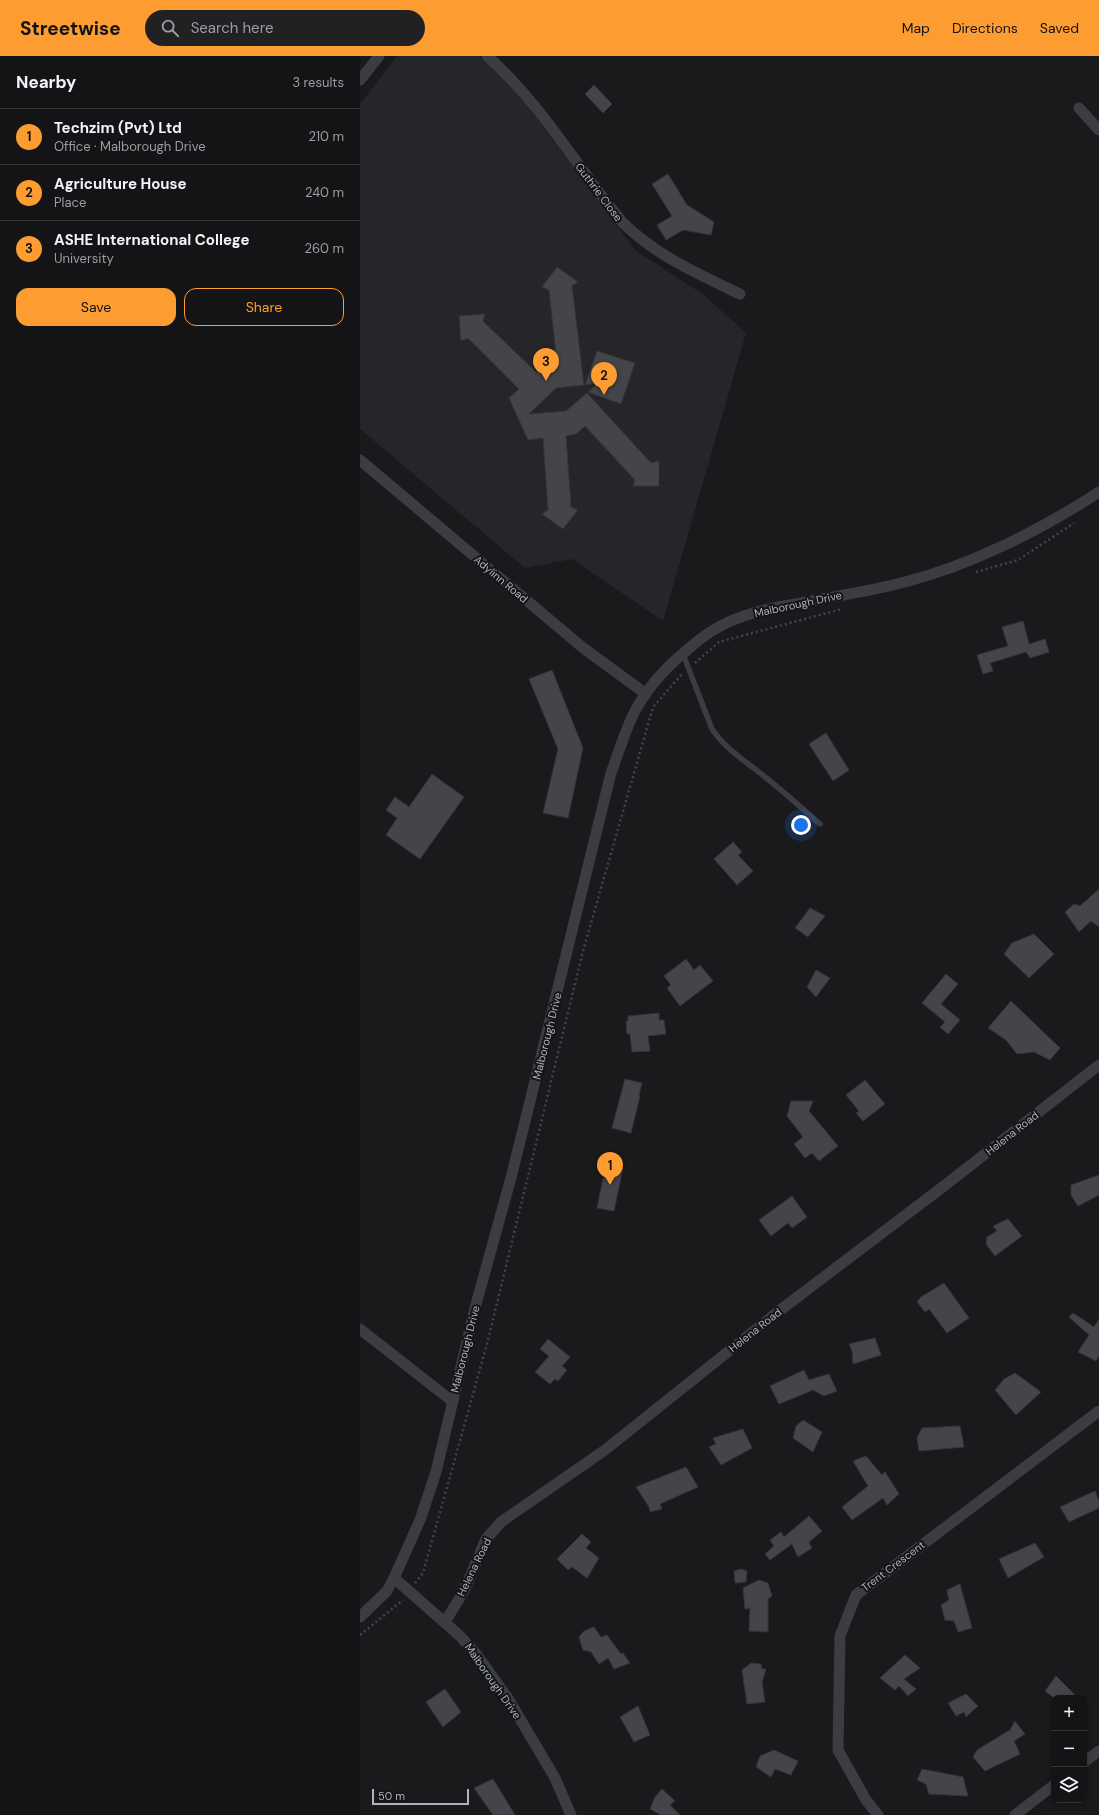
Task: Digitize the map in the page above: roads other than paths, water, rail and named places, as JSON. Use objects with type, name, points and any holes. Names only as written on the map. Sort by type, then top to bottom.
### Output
[{"type":"street","points":[[360,80],[379,56]]},
{"type":"street","name":"Guthrie Close","points":[[486,56],[503,70],[533,104],[623,223],[640,239],[663,255],[688,269],[740,294]]},
{"type":"street","points":[[1080,108],[1099,130]]},
{"type":"street","name":"Adylinn Road","points":[[360,460],[582,647],[646,694]]},
{"type":"street","name":"Malborough Drive","points":[[571,1815],[554,1778],[508,1700],[477,1655],[445,1622],[394,1578],[420,1520],[436,1472],[452,1401],[547,1035],[611,773],[635,712],[659,676],[683,653],[713,630],[746,615],[769,609],[905,582],[940,572],[1040,528],[1099,492]]},
{"type":"street","name":"Helena Road","points":[[445,1622],[464,1591],[486,1539],[500,1522],[604,1450],[779,1311],[944,1186],[1099,1065]]},
{"type":"street","points":[[360,1329],[452,1401]]},
{"type":"street","name":"Trent Crescent","points":[[878,1815],[866,1800],[838,1750],[840,1636],[856,1595],[1099,1411]]},
{"type":"street","points":[[360,1617],[384,1594],[394,1578]]},
{"type":"street","points":[[1087,1760],[1099,1750]]},
{"type":"street","points":[[1015,1815],[1051,1787]]},
{"type":"lane","points":[[683,653],[712,729],[719,739],[820,824]]},
{"type":"place","name":"ASHE International College","points":[[546,381]]},
{"type":"place","name":"Agriculture House","points":[[604,395]]},
{"type":"place","name":"Techzim (Pvt) Ltd","points":[[610,1185]]}]
